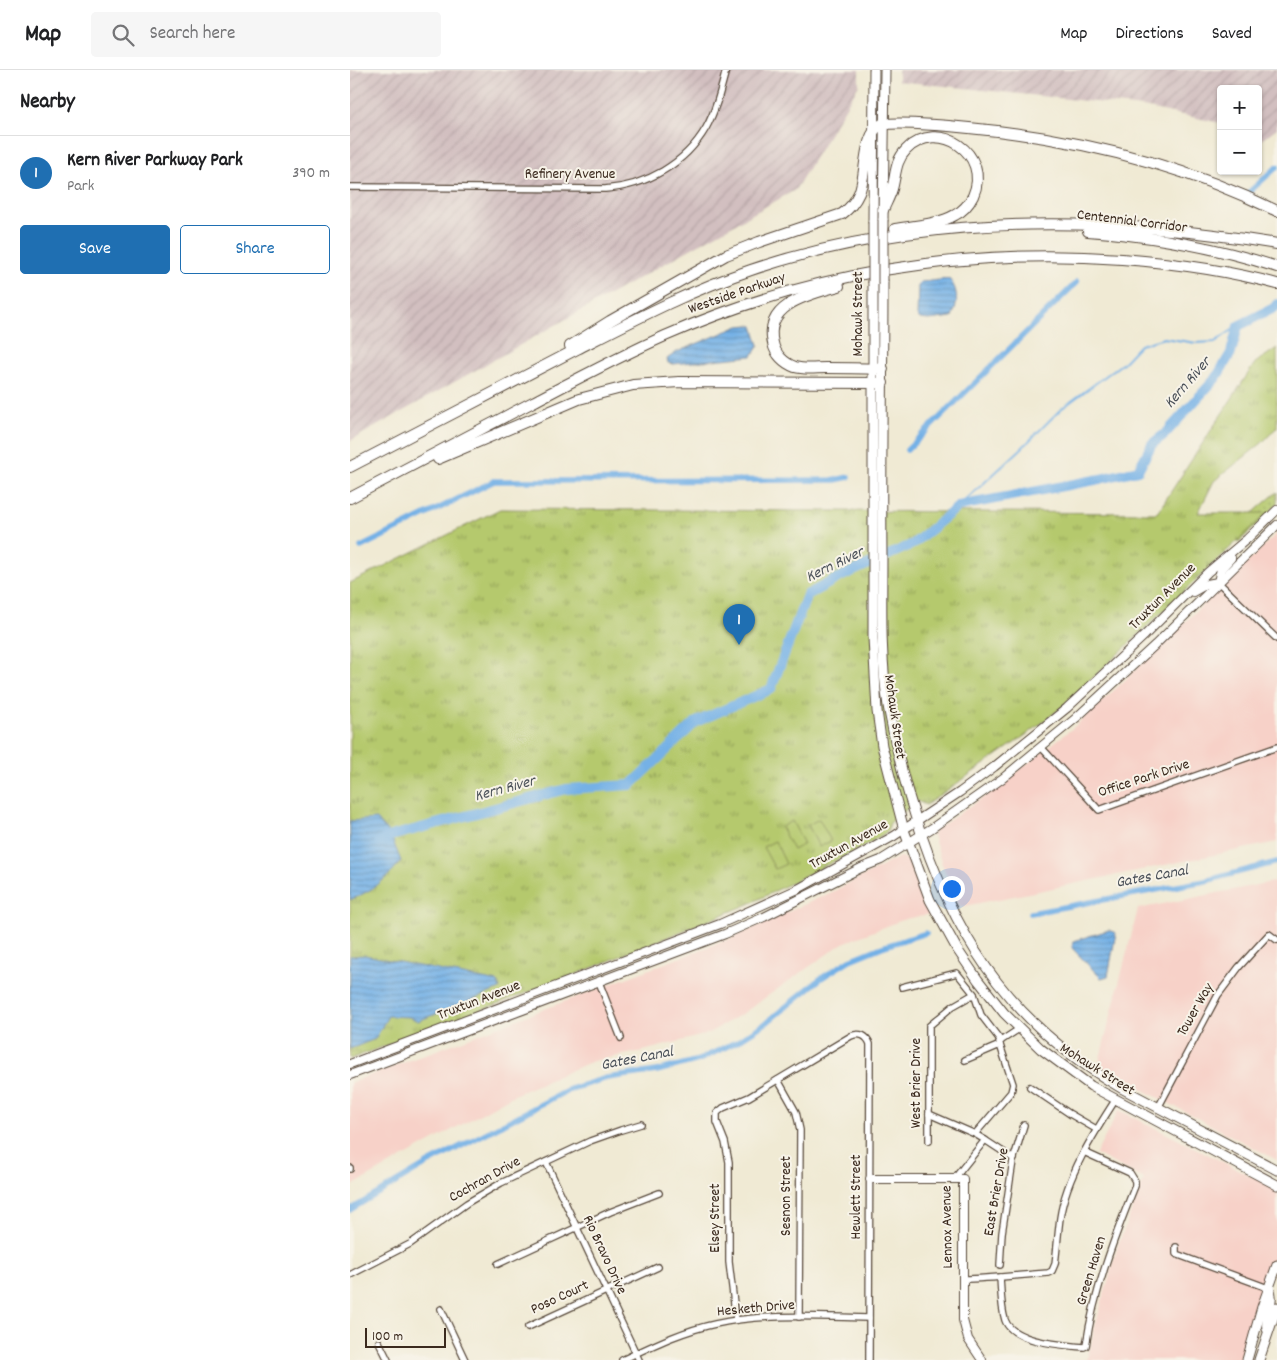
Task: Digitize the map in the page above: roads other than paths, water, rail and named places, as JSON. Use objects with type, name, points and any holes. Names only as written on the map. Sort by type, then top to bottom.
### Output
[{"type":"highway","points":[[532,372],[610,321],[712,263],[748,246],[842,214],[853,204],[860,191],[868,145],[877,127],[884,124],[961,127],[1050,139],[1124,155],[1196,177],[1277,211]]},
{"type":"highway","points":[[752,270],[782,258],[827,244],[955,216],[966,207],[975,190],[977,177],[972,158],[962,147],[950,140],[935,138],[916,142],[907,149],[898,163],[892,191],[883,215]]},
{"type":"highway","points":[[980,227],[1051,223],[1107,225],[1182,231],[1277,244]]},
{"type":"highway","name":"Westside Parkway","points":[[350,467],[666,304],[752,270],[813,252],[869,240],[920,232],[980,227]]},
{"type":"highway","name":"Centennial Corridor","points":[[980,227],[1040,228],[1113,233],[1184,243],[1243,256],[1277,267]]},
{"type":"highway","name":"Westside Parkway","points":[[350,498],[607,364],[699,322],[767,298],[821,283],[894,268],[952,261],[1024,256],[1074,256],[1172,264],[1221,273]]},
{"type":"highway","points":[[878,369],[802,368],[791,365],[779,356],[773,344],[771,330],[775,317],[788,304],[823,290],[894,272],[952,261]]},
{"type":"highway","points":[[1221,273],[1277,284]]},
{"type":"highway","points":[[1221,273],[1277,291]]},
{"type":"highway","points":[[372,486],[570,403],[622,387],[645,383],[679,382],[878,383]]},
{"type":"main road","name":"Mohawk Street","points":[[874,70],[873,283],[878,369]]},
{"type":"main road","name":"Mohawk Street","points":[[885,70],[883,282],[878,369],[882,514],[882,633],[888,705],[895,739],[916,821],[932,866],[965,935],[1000,988],[1051,1040],[1096,1073],[1158,1108],[1277,1170]]},
{"type":"main road","name":"Mohawk Street","points":[[878,383],[873,518],[873,638],[877,711],[882,746],[904,830],[930,900],[957,949],[978,980],[1019,1029],[1062,1066],[1091,1086],[1277,1185]]},
{"type":"main road","name":"Truxtun Avenue","points":[[350,1065],[700,932],[760,907],[837,869],[904,830],[994,767],[1067,708],[1208,572],[1277,510]]},
{"type":"main road","name":"Truxtun Avenue","points":[[350,1075],[704,942],[764,917],[861,868],[881,860],[968,804],[1041,748],[1155,645],[1277,525]]},
{"type":"main road","points":[[1181,600],[1207,584],[1218,582],[1221,569],[1246,539]]},
{"type":"main road","points":[[939,916],[958,935],[965,935]]},
{"type":"main road","points":[[599,982],[602,976],[621,962]]},
{"type":"main road","points":[[1019,1029],[1025,1028],[1051,1040]]},
{"type":"main road","points":[[1132,1108],[1153,1110],[1158,1108]]},
{"type":"main road","points":[[1153,1119],[1160,1116],[1187,1123]]},
{"type":"main road","name":"Lennox Avenue","points":[[870,1179],[963,1179],[963,1310],[965,1329],[973,1348],[982,1360]]},
{"type":"main road","points":[[1246,1360],[1277,1265]]},
{"type":"main road","points":[[1268,1288],[1272,1297],[1266,1318],[1268,1331]]},
{"type":"main road","points":[[1259,1360],[1277,1307]]},
{"type":"street","name":"Refinery Avenue","points":[[350,187],[605,189],[621,188],[636,184],[670,167],[696,143],[707,127],[714,111],[726,70]]},
{"type":"street","points":[[1218,582],[1277,639]]},
{"type":"street","name":"Office Park Drive","points":[[1041,748],[1099,810],[1277,747]]},
{"type":"street","name":"Tower Way","points":[[1158,1108],[1218,995],[1239,967],[1269,934],[1277,940]]},
{"type":"street","points":[[902,987],[957,973],[974,994],[980,1015],[1001,1043],[1013,1084],[1011,1092],[975,1134]]},
{"type":"street","points":[[599,982],[621,1038]]},
{"type":"street","name":"West Brier Drive","points":[[929,1141],[929,1026],[953,1006],[974,994]]},
{"type":"street","points":[[965,1060],[1001,1043],[1019,1029]]},
{"type":"street","name":"Hewlett Street","points":[[778,1080],[851,1036],[860,1034],[870,1044],[869,1360]]},
{"type":"street","name":"Elsey Street","points":[[736,1320],[729,1262],[729,1162],[726,1142],[716,1117],[717,1113],[723,1108],[749,1097],[778,1080]]},
{"type":"street","name":"Sesnon Street","points":[[778,1080],[796,1112],[800,1130],[800,1317]]},
{"type":"street","points":[[1030,1087],[1096,1129]]},
{"type":"street","points":[[963,1279],[992,1279],[1048,1273],[1054,1267],[1060,1218],[1071,1181],[1096,1129],[1116,1099]]},
{"type":"street","points":[[929,1114],[975,1134],[1014,1159]]},
{"type":"street","name":"Cochran Drive","points":[[350,1275],[410,1244],[484,1193],[605,1135],[641,1124]]},
{"type":"street","name":"East Brier Drive","points":[[1000,1265],[1002,1233],[1014,1159],[1024,1125]]},
{"type":"street","points":[[954,1179],[985,1140]]},
{"type":"street","name":"Green Haven","points":[[1000,1277],[1004,1316],[1007,1324],[1016,1333],[1052,1344],[1086,1346],[1089,1324],[1113,1241],[1135,1186],[1135,1181],[1130,1173],[1084,1152]]},
{"type":"street","name":"Rio Bravo Drive","points":[[546,1162],[639,1360]]},
{"type":"street","points":[[498,1264],[610,1212],[658,1194]]},
{"type":"street","points":[[1176,1247],[1176,1254],[1268,1288]]},
{"type":"street","name":"Poso Court","points":[[528,1327],[658,1267]]},
{"type":"street","points":[[441,1309],[465,1360]]},
{"type":"street","name":"Hesketh Drive","points":[[622,1360],[678,1334],[736,1320],[767,1317],[869,1318]]},
{"type":"street","points":[[379,1342],[388,1360]]},
{"type":"water","points":[[949,279],[956,292],[952,317],[929,320],[920,319],[917,316],[918,285],[921,282]]},
{"type":"water","points":[[739,326],[753,326],[759,345],[752,356],[668,363],[667,359],[677,352]]},
{"type":"water","points":[[376,819],[391,836],[401,861],[378,884],[350,900],[350,821]]},
{"type":"water","points":[[1109,930],[1116,933],[1108,976],[1101,978],[1072,948],[1073,941]]},
{"type":"water","points":[[365,955],[498,982],[500,989],[418,1021],[409,1017],[388,1016],[375,1039],[350,1049],[350,956]]},
{"type":"waterway","points":[[1248,193],[1277,167]]},
{"type":"waterway","points":[[907,450],[1077,282]]},
{"type":"waterway","name":"Kern River","points":[[379,842],[391,836],[566,789],[631,785],[696,722],[771,689],[807,595],[838,578],[913,544],[959,506],[1138,470],[1152,444],[1165,434],[1216,378],[1231,353],[1238,326],[1274,308],[1277,304]]},
{"type":"waterway","points":[[959,506],[1061,409],[1123,363],[1140,345],[1164,338],[1196,343],[1215,342],[1238,326]]},
{"type":"waterway","points":[[361,547],[494,481],[835,480],[849,477]]},
{"type":"waterway","name":"Gates Canal","points":[[1031,913],[1205,881],[1277,862]]},
{"type":"waterway","name":"Gates Canal","points":[[350,1210],[427,1164],[570,1089],[607,1078],[657,1071],[699,1060],[736,1042],[766,1023],[820,979],[850,960],[882,947],[926,933]]},
{"type":"place","name":"Kern River Parkway Park","points":[[739,645]]}]
